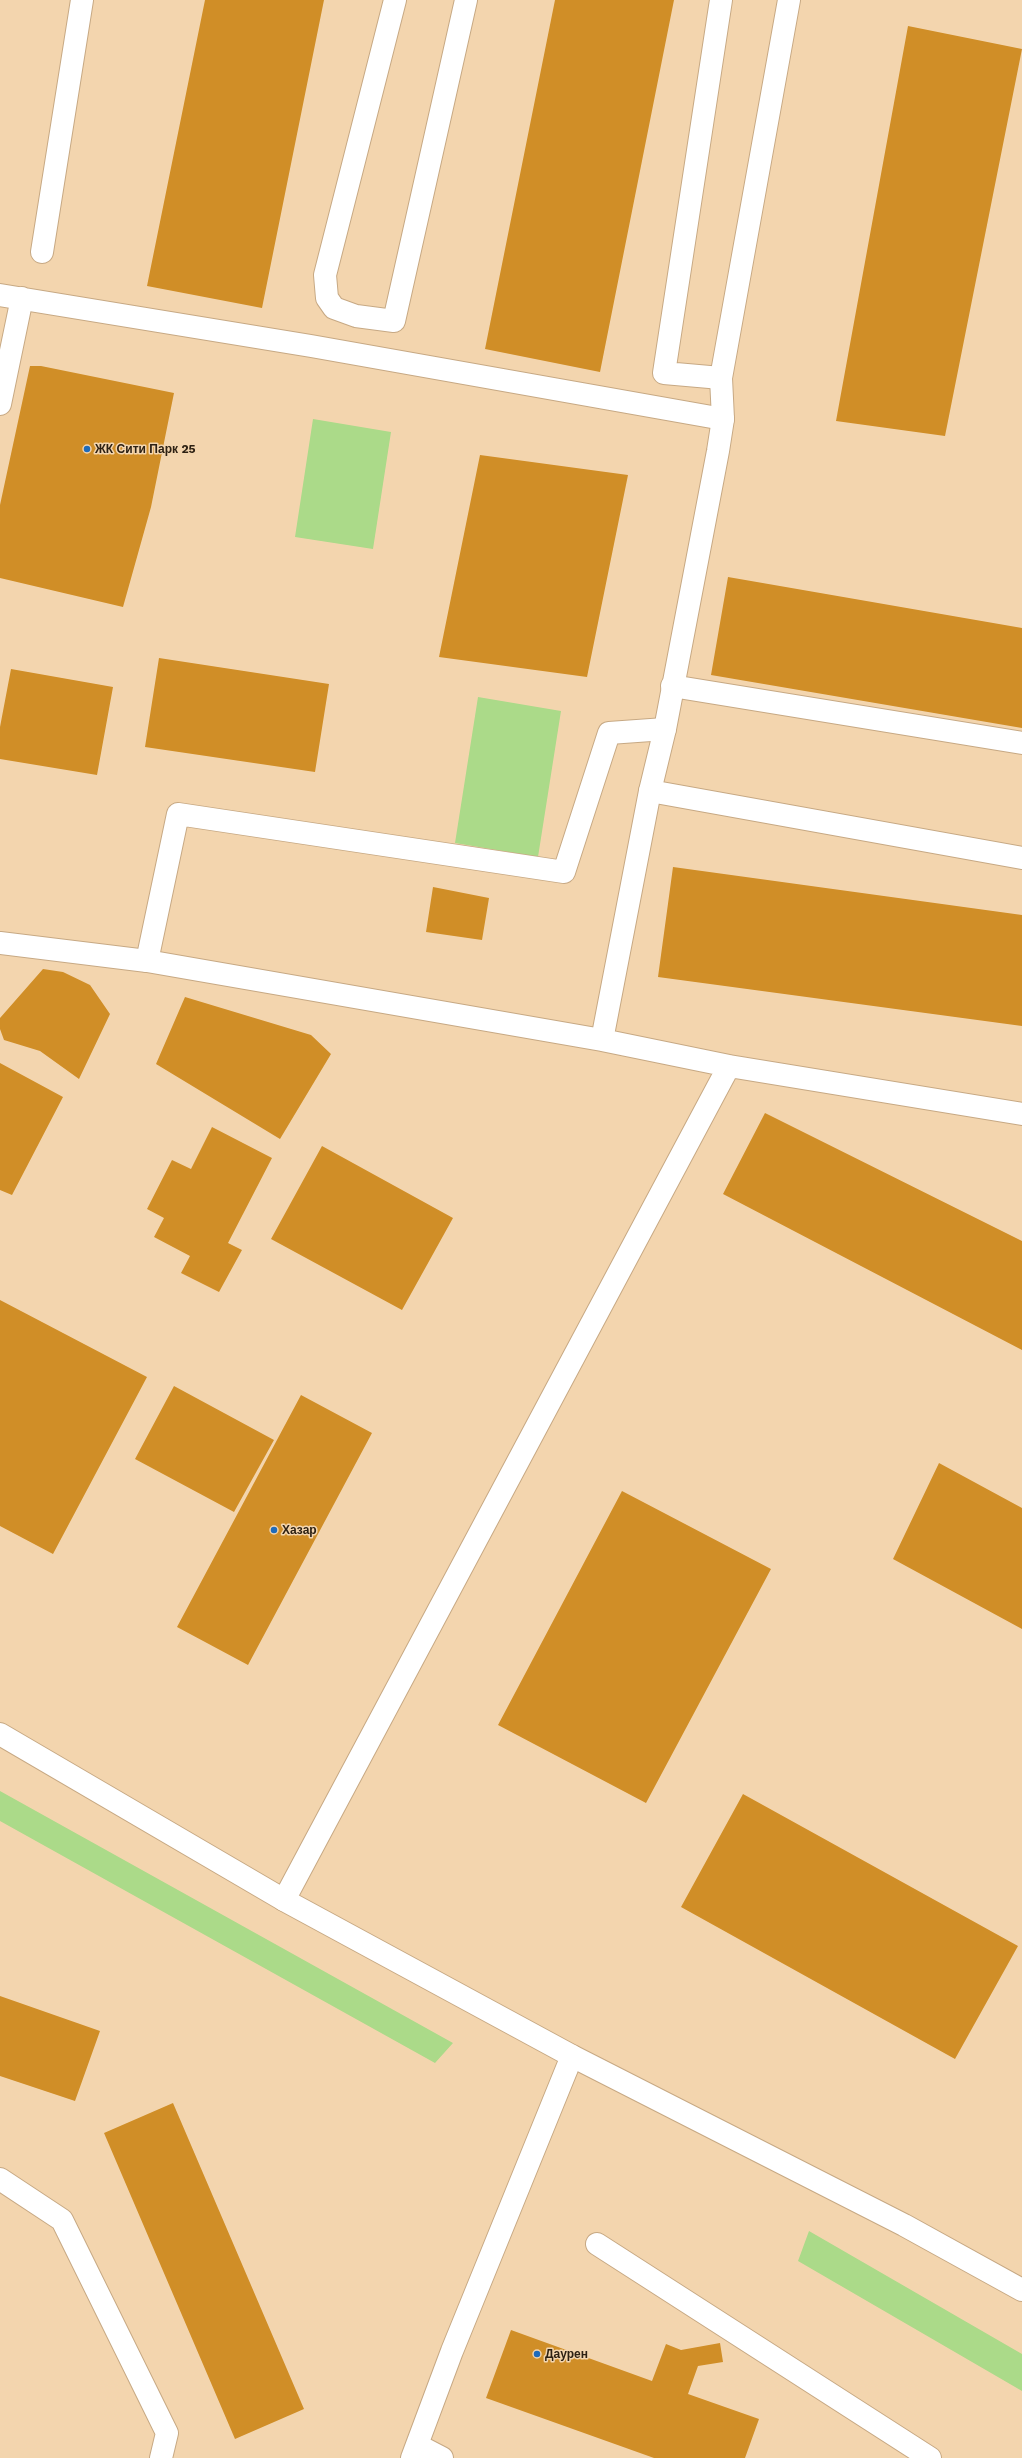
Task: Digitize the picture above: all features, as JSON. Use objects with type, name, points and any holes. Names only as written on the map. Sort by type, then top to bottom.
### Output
[{"type":"street","points":[[42,252],[82,0]]},
{"type":"street","points":[[395,0],[325,275],[327,298],[334,308],[356,316],[394,321],[466,0]]},
{"type":"street","points":[[721,0],[664,373],[721,378]]},
{"type":"street","points":[[602,1040],[650,790],[665,729],[723,419],[721,378],[789,0]]},
{"type":"street","points":[[0,295],[311,346],[723,419]]},
{"type":"street","points":[[0,404],[22,298]]},
{"type":"street","points":[[672,686],[1022,743]]},
{"type":"street","points":[[147,961],[178,814],[564,872],[609,733],[665,729]]},
{"type":"street","points":[[650,790],[1022,858]]},
{"type":"street","points":[[0,943],[147,961],[602,1040],[729,1066],[1022,1114]]},
{"type":"street","points":[[284,1900],[729,1066]]},
{"type":"street","points":[[0,1734],[284,1900],[572,2056],[904,2225],[1022,2290]]},
{"type":"street","points":[[442,2458],[415,2451],[452,2351],[572,2056]]},
{"type":"street","points":[[0,2179],[62,2220],[168,2433],[160,2458]]},
{"type":"street","points":[[597,2244],[930,2458]]},
{"type":"green space","points":[[313,419],[391,432],[373,549],[295,537]]},
{"type":"green space","points":[[478,697],[561,711],[538,857],[455,843]]},
{"type":"green space","points":[[0,1791],[453,2043],[435,2063],[0,1821]]},
{"type":"green space","points":[[809,2231],[1022,2354],[1022,2391],[798,2261]]},
{"type":"building","points":[[205,0],[324,0],[262,308],[147,286]]},
{"type":"building","points":[[555,0],[674,0],[600,372],[485,349]]},
{"type":"building","points":[[908,26],[1022,49],[945,436],[836,421]]},
{"type":"building","name":"ЖК Сити Парк 25","points":[[30,366],[41,366],[174,393],[151,507],[123,607],[0,578],[0,505]]},
{"type":"building","points":[[480,455],[628,475],[587,677],[439,657]]},
{"type":"building","points":[[728,577],[1022,628],[1022,728],[711,675]]},
{"type":"building","points":[[159,658],[329,684],[315,772],[145,747]]},
{"type":"building","points":[[11,669],[113,687],[97,775],[0,759],[0,727]]},
{"type":"building","points":[[673,867],[1022,915],[1022,1026],[658,977]]},
{"type":"building","points":[[433,887],[489,898],[482,940],[426,932]]},
{"type":"building","points":[[43,969],[63,972],[90,985],[110,1014],[79,1079],[40,1051],[4,1040],[0,1029],[0,1018]]},
{"type":"building","points":[[185,997],[311,1035],[331,1054],[280,1139],[156,1064]]},
{"type":"building","points":[[0,1063],[63,1097],[12,1195],[0,1190]]},
{"type":"building","points":[[765,1113],[1022,1241],[1022,1350],[723,1194]]},
{"type":"building","points":[[212,1127],[272,1158],[228,1243],[242,1250],[219,1292],[181,1273],[190,1256],[154,1237],[164,1218],[147,1209],[172,1160],[191,1169]]},
{"type":"building","points":[[322,1146],[453,1218],[402,1310],[271,1239]]},
{"type":"building","points":[[0,1300],[147,1377],[53,1554],[0,1526]]},
{"type":"building","points":[[174,1386],[274,1440],[234,1512],[135,1459]]},
{"type":"building","name":"Хазар","points":[[301,1395],[372,1433],[248,1665],[177,1627]]},
{"type":"building","points":[[939,1463],[1022,1508],[1022,1629],[893,1559]]},
{"type":"building","points":[[622,1491],[771,1569],[646,1803],[498,1725]]},
{"type":"building","points":[[743,1794],[1018,1946],[955,2059],[681,1907]]},
{"type":"building","points":[[0,1996],[100,2031],[75,2101],[0,2076]]},
{"type":"building","points":[[173,2103],[304,2409],[235,2439],[104,2133]]},
{"type":"building","points":[[511,2330],[652,2381],[666,2344],[681,2350],[720,2343],[723,2362],[698,2366],[688,2394],[759,2419],[745,2458],[654,2458],[486,2398]]},
{"type":"place","name":"ЖК Сити Парк 25","points":[[87,449]]},
{"type":"place","name":"Хазар","points":[[274,1530]]},
{"type":"place","name":"Даурен","points":[[537,2354]]}]
